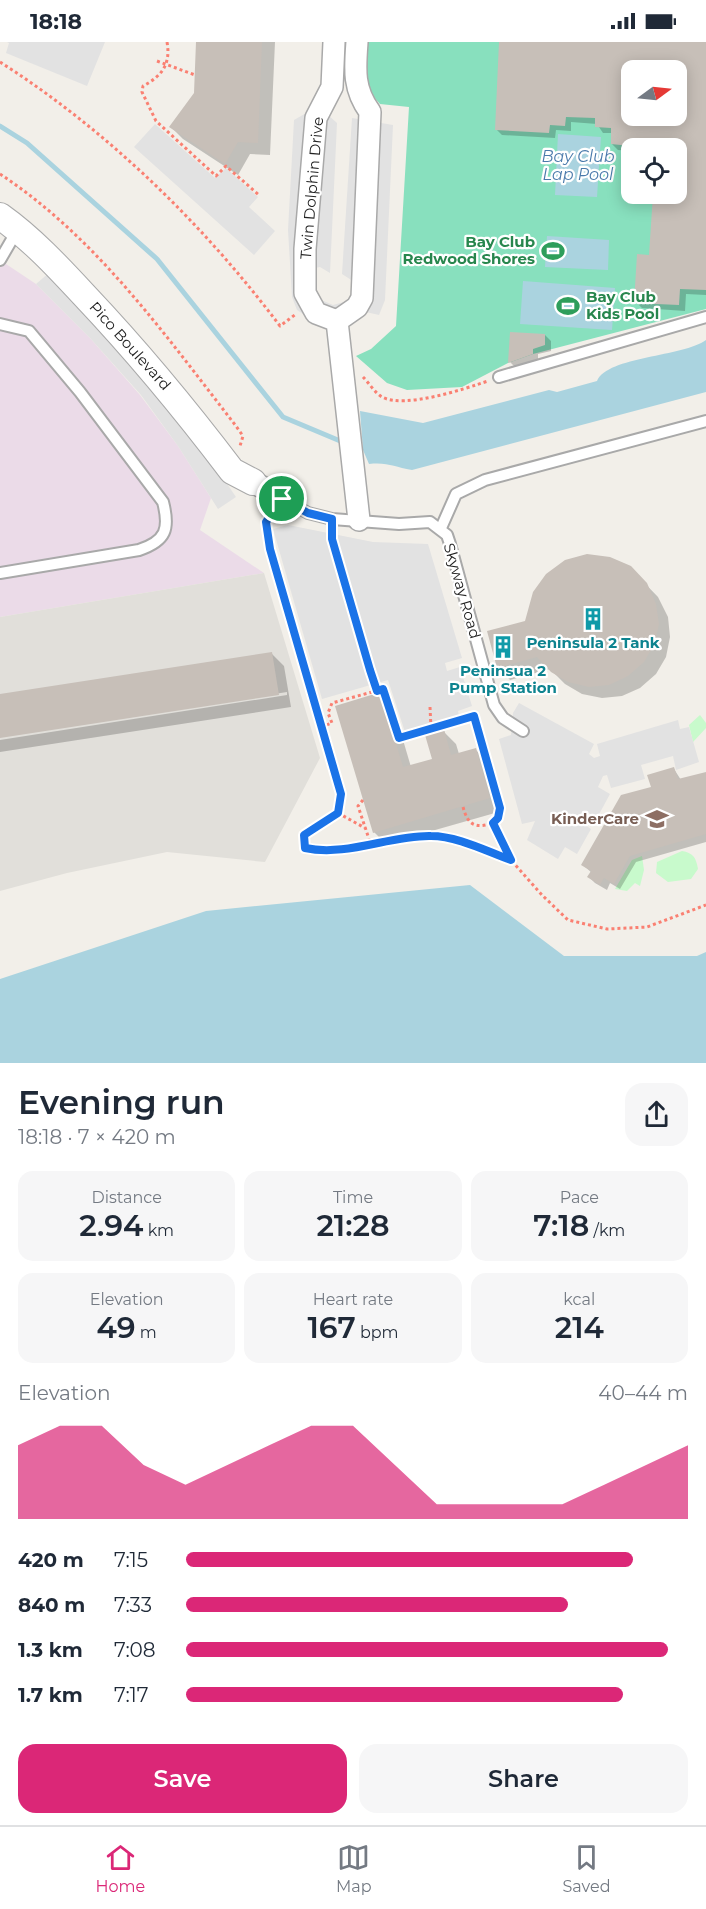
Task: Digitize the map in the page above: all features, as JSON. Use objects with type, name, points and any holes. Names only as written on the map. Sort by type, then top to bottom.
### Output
[{"type":"street","name":"Twin Dolphin Drive","points":[[309,305],[305,293],[305,249],[316,118],[332,87],[334,42]]},
{"type":"street","points":[[337,321],[357,307],[362,298],[370,112],[360,98],[355,84],[357,42]]},
{"type":"street","name":"Pico Boulevard","points":[[9,223],[136,350],[242,477]]},
{"type":"street","points":[[309,305],[316,312],[337,321]]},
{"type":"street","points":[[337,321],[359,520]]},
{"type":"street","name":"Skyway Road","points":[[242,477],[282,499]]},
{"type":"lane","points":[[0,260],[9,223]]},
{"type":"lane","points":[[500,377],[706,317]]},
{"type":"lane","points":[[0,324],[29,331],[80,392],[163,502],[167,519],[164,535],[153,545],[139,550],[0,573]]},
{"type":"lane","points":[[441,528],[456,494],[485,480],[706,421]]},
{"type":"lane","name":"Skyway Road","points":[[282,499],[308,513],[332,519],[399,524],[430,522],[441,528],[450,544],[494,705],[503,718],[523,731]]},
{"type":"path","points":[[167,42],[169,56],[166,64],[155,80],[143,86],[142,92],[156,121],[216,176],[226,166],[260,196]]},
{"type":"path","points":[[158,61],[195,75]]},
{"type":"path","points":[[0,62],[98,133],[140,171],[232,267],[280,326],[309,305]]},
{"type":"path","points":[[0,174],[64,227],[116,277],[182,356],[243,436],[242,477]]},
{"type":"path","points":[[339,355],[380,396],[389,399],[404,401],[443,394],[500,377]]},
{"type":"path","points":[[282,499],[266,522],[267,531],[341,794],[338,813],[304,835],[305,848],[315,850],[440,836],[511,860]]},
{"type":"path","points":[[332,519],[332,539],[377,691]]},
{"type":"path","points":[[321,727],[332,723],[328,713],[332,702],[356,698],[383,689],[399,738],[474,716],[500,808],[498,818],[493,823],[482,827],[471,825],[466,820],[463,807]]},
{"type":"path","points":[[430,707],[433,732]]},
{"type":"path","points":[[363,800],[358,806],[371,845]]},
{"type":"path","points":[[338,813],[365,828]]},
{"type":"path","points":[[493,823],[511,860],[568,920],[606,929],[647,927],[706,905]]},
{"type":"shaded area","points":[[7,42],[105,42],[87,86],[6,53],[9,43]]},
{"type":"shaded area","points":[[308,112],[327,114],[337,123],[330,273],[320,267],[315,268],[315,287],[319,299],[333,305],[348,301],[356,283],[342,274],[352,118],[393,125],[385,300],[379,315],[366,312],[351,324],[321,326],[297,310],[292,297],[288,230],[294,120]]},
{"type":"shaded area","points":[[155,124],[215,178],[226,168],[258,197],[249,207],[275,231],[254,255],[134,147]]},
{"type":"shaded area","points":[[0,260],[36,284],[90,338],[140,395],[178,446],[211,498],[200,530],[264,573],[0,617]]},
{"type":"shaded area","points":[[50,272],[194,435],[236,497],[218,509],[178,446],[141,395],[90,338],[36,284]]},
{"type":"shaded area","points":[[288,525],[373,542],[428,544],[462,658],[445,663],[447,671],[460,667],[472,706],[458,711],[459,716],[405,732],[388,680],[322,699],[273,529]]},
{"type":"shaded area","points":[[264,573],[320,758],[265,862],[167,852],[67,873],[0,891],[0,617]]},
{"type":"shaded area","points":[[519,703],[594,744],[589,754],[594,758],[600,756],[597,744],[678,720],[680,729],[689,727],[699,762],[676,770],[673,756],[641,765],[645,779],[611,788],[607,775],[603,776],[598,787],[610,794],[597,818],[585,811],[579,821],[591,829],[577,854],[565,847],[558,859],[527,840],[535,821],[522,824],[499,739],[511,735],[513,713]]},
{"type":"green space","name":"Bay Club Redwood Shores","points":[[366,42],[706,42],[706,309],[533,354],[508,363],[462,387],[407,390],[387,383],[356,356],[371,349],[396,326],[409,107],[380,104],[365,87]]},
{"type":"green space","points":[[700,715],[706,723],[706,728],[693,742],[689,725]]},
{"type":"green space","points":[[682,851],[691,854],[696,861],[698,869],[691,879],[668,882],[656,873],[657,862]]},
{"type":"green space","points":[[642,856],[644,870],[640,886],[635,883],[627,891],[615,889],[632,860]]},
{"type":"water","name":"Bay Club Lap Pool","points":[[558,134],[601,137],[597,197],[555,195]]},
{"type":"water","points":[[547,236],[609,240],[608,270],[545,267]]},
{"type":"water","name":"Bay Club Kids Pool","points":[[523,281],[615,288],[612,330],[520,324]]},
{"type":"water","points":[[706,340],[706,392],[412,470],[386,464],[369,464],[363,450],[360,411],[423,423],[549,390],[557,392],[597,381],[615,366],[695,346]]},
{"type":"water","points":[[470,885],[564,956],[697,956],[706,952],[706,1063],[0,1063],[0,979],[206,911]]},
{"type":"building","points":[[196,42],[262,42],[258,143],[238,142],[225,164],[169,127],[194,93]]},
{"type":"building","points":[[499,42],[706,42],[706,290],[680,289],[679,305],[634,303],[637,254],[649,255],[652,204],[687,204],[687,138],[621,138],[621,145],[611,144],[611,128],[595,127],[595,118],[566,117],[565,126],[550,125],[549,133],[495,130]]},
{"type":"building","points":[[510,332],[545,334],[545,345],[533,349],[533,354],[508,363]]},
{"type":"building","name":"Peninsula 2 Tank","points":[[587,554],[610,557],[631,566],[647,583],[656,604],[659,624],[654,645],[644,662],[628,676],[609,685],[589,687],[568,682],[551,672],[537,657],[497,668],[487,631],[525,621],[533,592],[546,574],[565,560]]},
{"type":"building","points":[[272,652],[279,695],[0,738],[0,694]]},
{"type":"building","points":[[381,692],[403,767],[432,759],[425,735],[444,729],[451,755],[476,748],[490,798],[373,833],[335,706]]},
{"type":"building","name":"KinderCare","points":[[674,767],[678,779],[706,772],[706,834],[630,856],[614,884],[604,878],[600,885],[587,877],[591,871],[581,865],[621,795],[651,787],[647,775]]},
{"type":"waterway","points":[[0,126],[27,143],[157,259],[283,417],[345,443]]},
{"type":"place","name":"Bay Club Redwood Shores","points":[[553,251]]},
{"type":"place","name":"Bay Club Kids Pool","points":[[568,306]]},
{"type":"place","name":"Peninsula 2 Tank","points":[[593,619]]},
{"type":"place","name":"Peninsua 2 Pump Station","points":[[503,647]]},
{"type":"place","name":"KinderCare","points":[[657,819]]},
{"type":"route","points":[[282,499],[308,513],[332,519],[332,539],[370,670],[377,691],[383,689],[399,738],[474,716],[500,808],[498,818],[493,823],[511,860],[440,836],[315,850],[305,848],[304,835],[338,813],[341,794],[270,549],[266,522],[282,499]]}]
